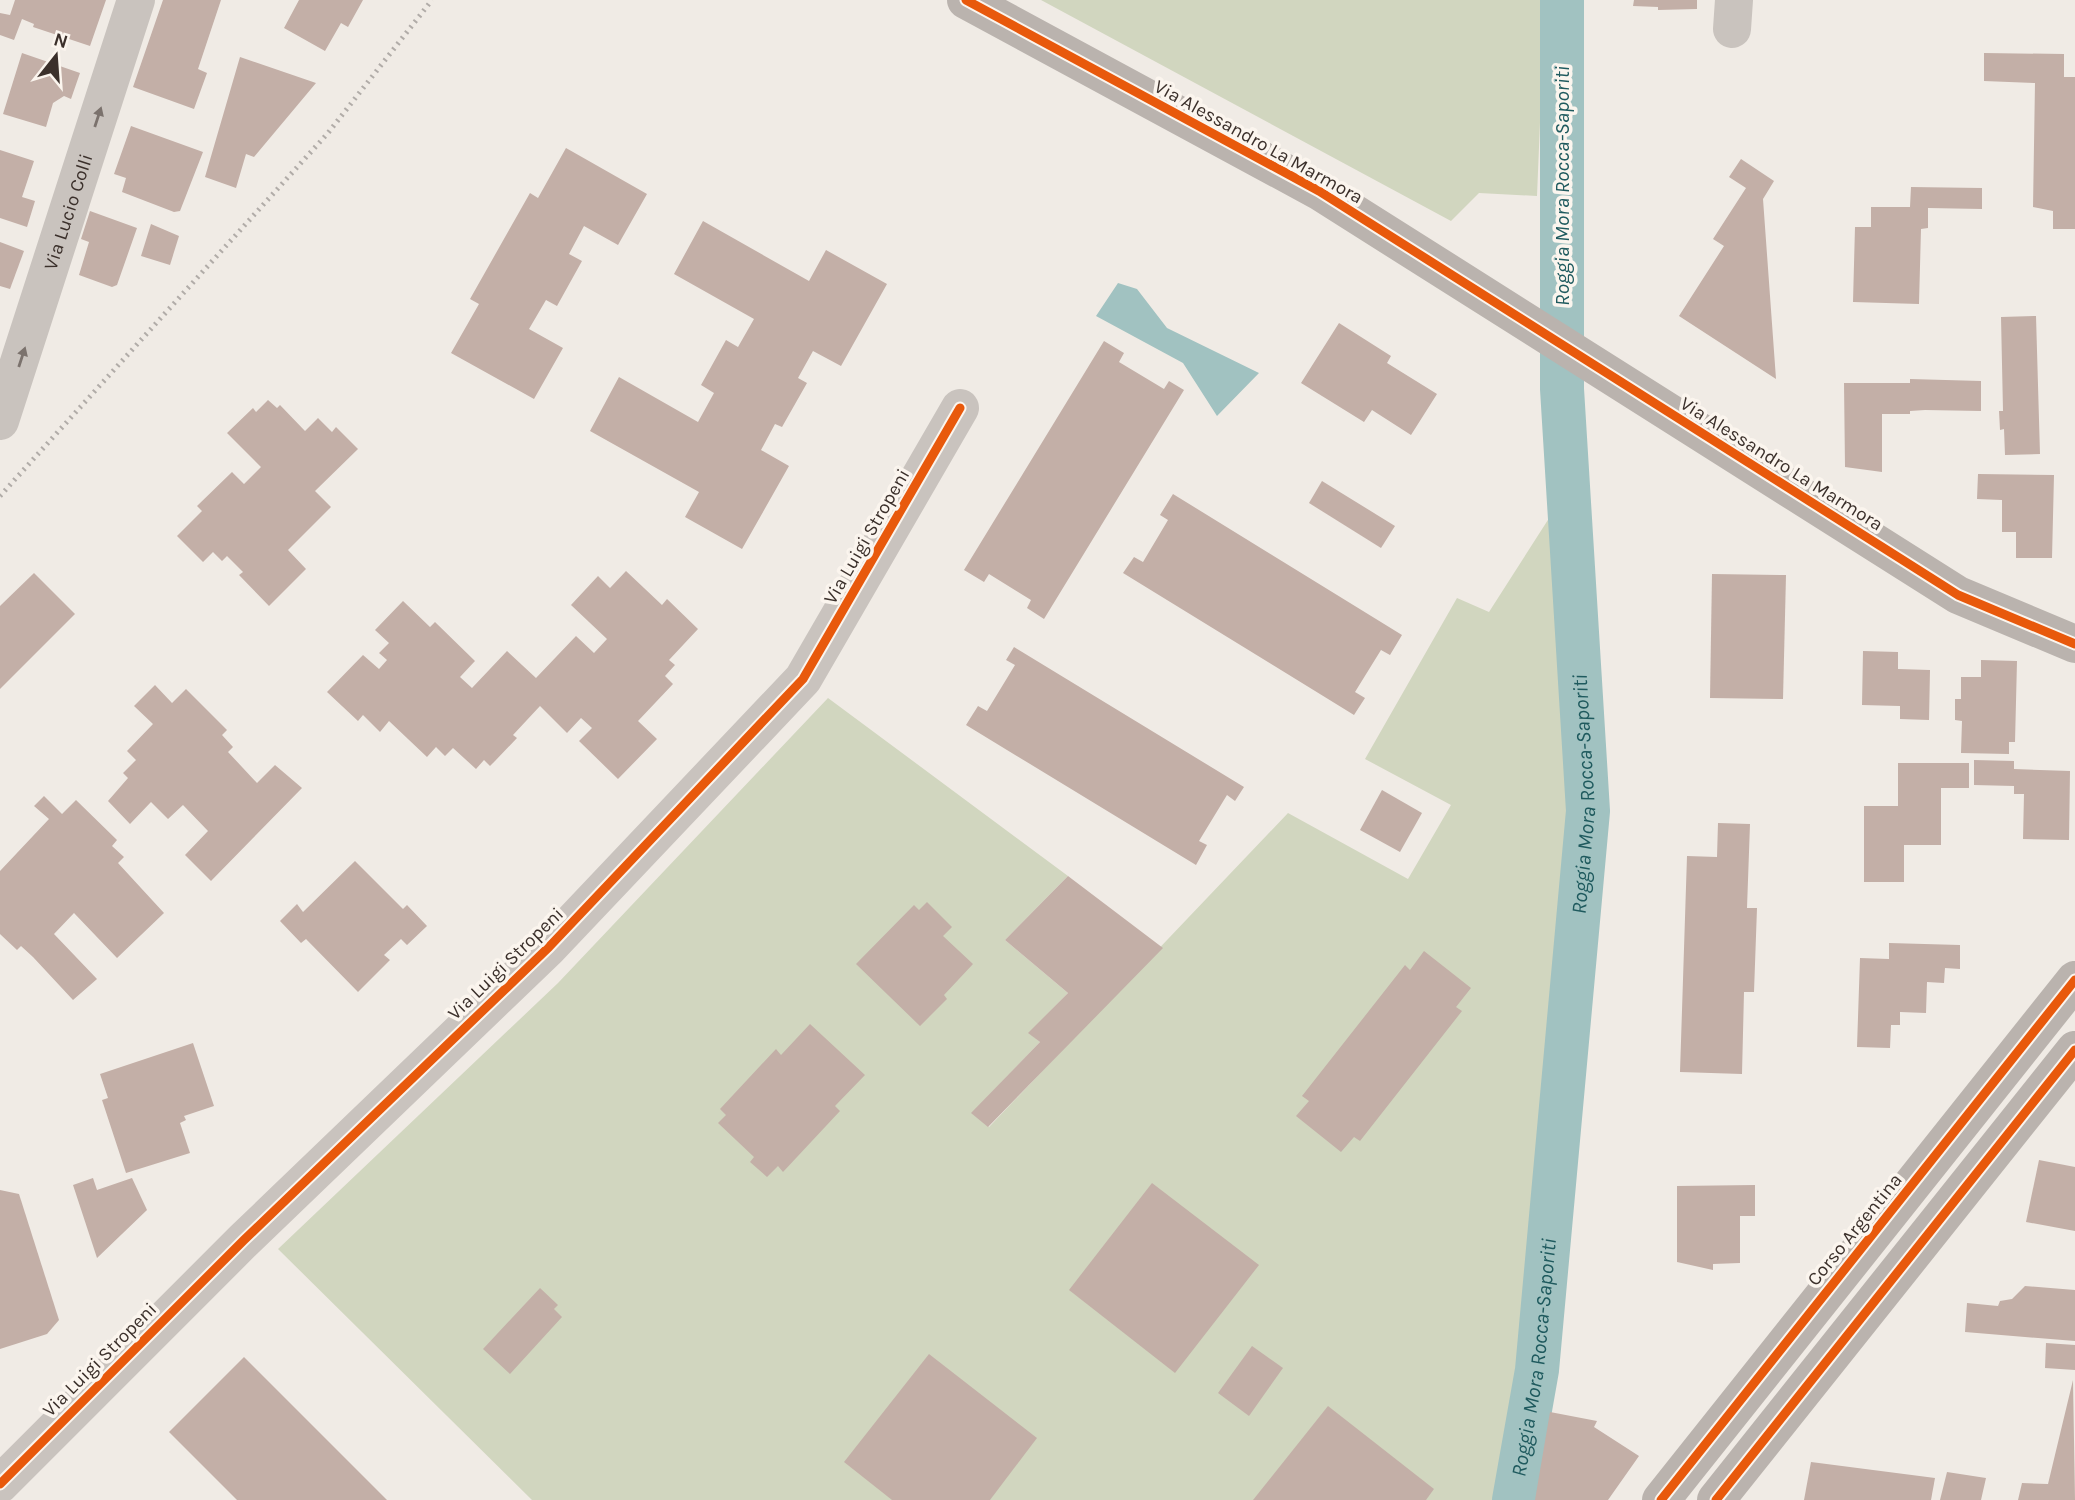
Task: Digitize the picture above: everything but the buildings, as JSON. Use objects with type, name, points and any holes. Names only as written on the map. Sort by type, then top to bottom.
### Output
[{"type":"street","name":"Via Lucio Colli","points":[[0,421],[136,0]]},
{"type":"street","name":"Via Alessandro La Marmora","points":[[966,0],[1319,191],[1958,594],[2074,644]]},
{"type":"street","name":"Via Luigi Stropeni","points":[[0,1484],[244,1240],[549,947],[803,679],[960,408]]},
{"type":"street","name":"Corso Argentina","points":[[1661,1500],[2075,980]]},
{"type":"street","points":[[1716,1500],[2075,1049]]},
{"type":"green space","points":[[1041,0],[1545,0],[1537,196],[1479,193],[1451,221]]},
{"type":"green space","points":[[1562,498],[1577,797],[1525,1365],[1499,1500],[532,1500],[278,1249],[558,983],[828,698],[1068,876],[1005,940],[1068,993],[1029,1033],[1040,1042],[972,1113],[989,1127],[1288,813],[1408,879],[1451,805],[1365,759],[1457,598],[1489,612]]},
{"type":"water","points":[[1118,283],[1137,289],[1167,328],[1259,373],[1217,416],[1183,363],[1096,316]]},
{"type":"waterway","name":"Roggia Mora Rocca-Saporiti","points":[[1514,1500],[1537,1370],[1588,811],[1562,389],[1562,0]]},
{"type":"railway","points":[[0,496],[328,133],[432,0]]},
{"type":"cycle path","points":[[966,0],[1319,191],[1958,595],[2075,644]]},
{"type":"cycle path","points":[[0,1484],[244,1240],[549,947],[803,679],[960,408]]},
{"type":"cycle path","points":[[1661,1500],[2075,980]]},
{"type":"cycle path","points":[[1716,1500],[2075,1050]]}]
